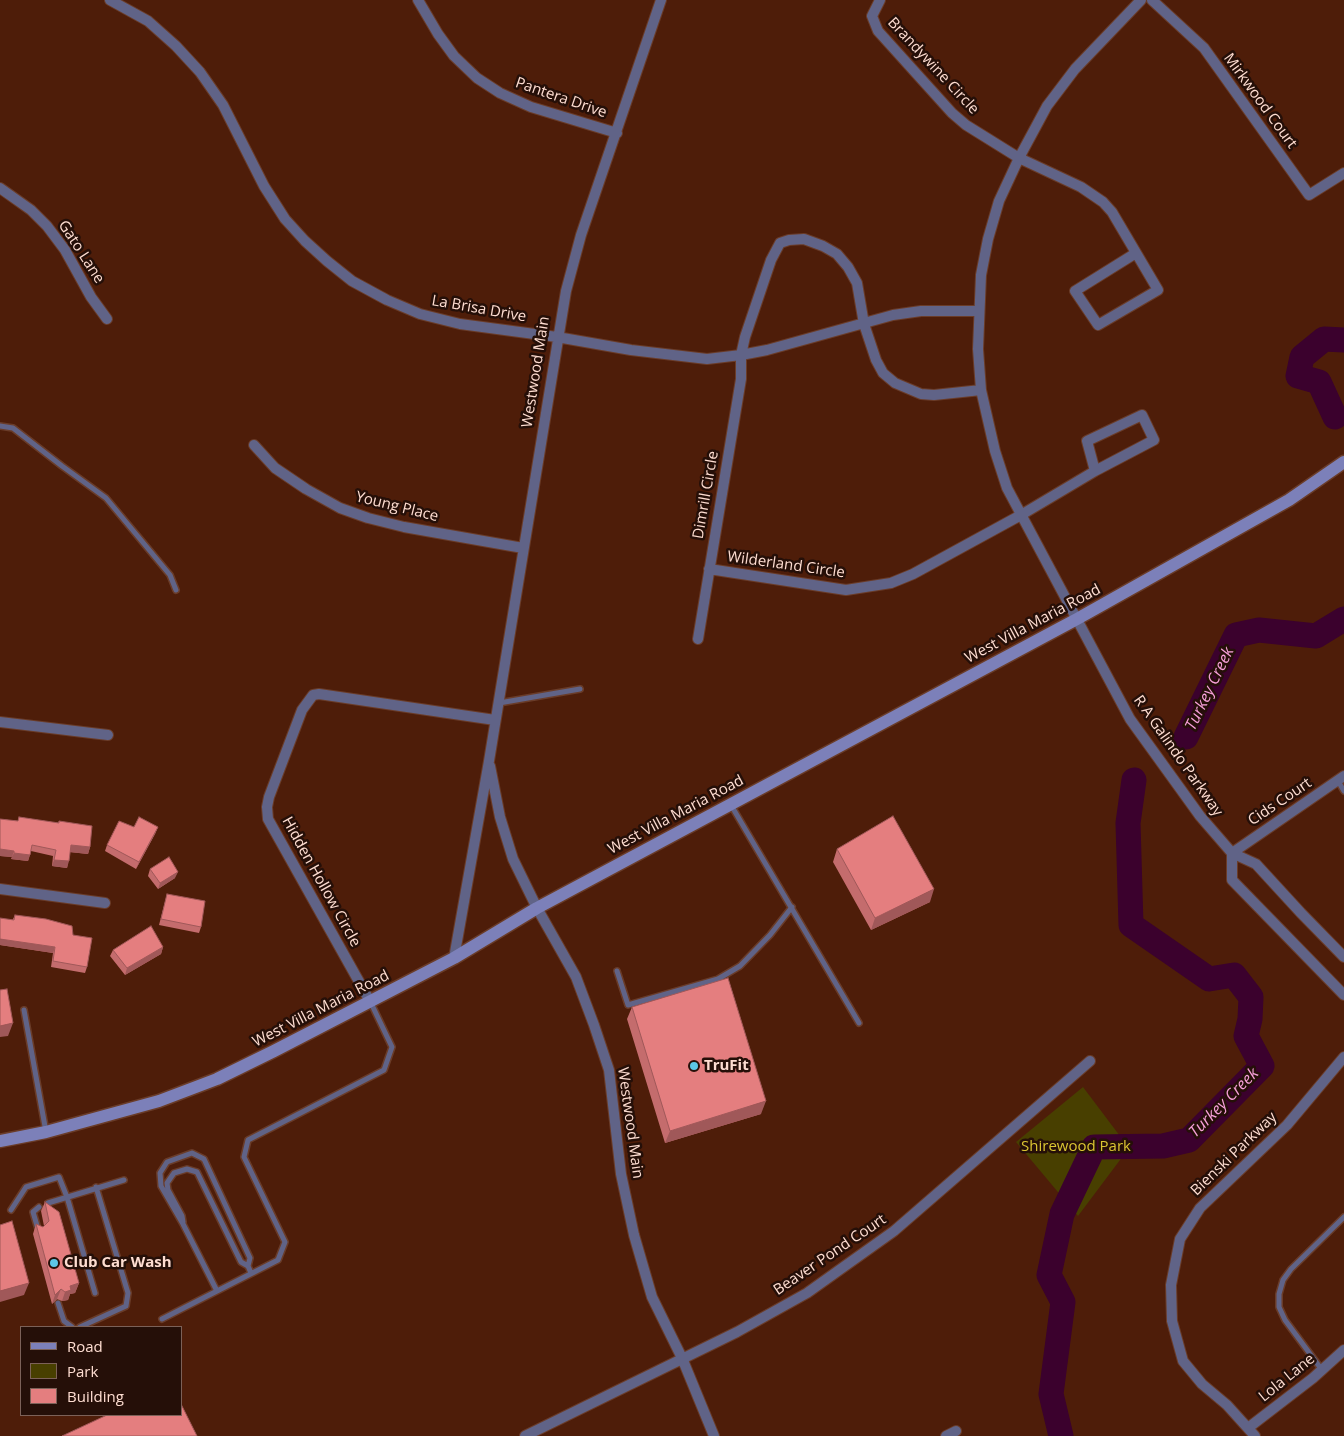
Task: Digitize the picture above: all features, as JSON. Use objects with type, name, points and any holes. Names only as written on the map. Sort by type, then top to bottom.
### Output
[{"type":"main road","name":"West Villa Maria Road","points":[[0,1141],[46,1132],[108,1116],[188,1090],[274,1052],[371,1003],[454,958],[537,908],[1077,619],[1289,500],[1344,462]]},
{"type":"street","name":"La Brisa Drive","points":[[110,0],[148,22],[176,46],[200,72],[223,106],[264,186],[284,218],[327,261],[352,281],[387,300],[420,314],[460,324],[557,337],[631,350],[707,359],[741,356],[893,315],[921,311],[979,311]]},
{"type":"street","name":"Pantera Drive","points":[[418,0],[438,34],[454,56],[476,78],[500,93],[531,106],[617,133]]},
{"type":"street","name":"Westwood Main","points":[[454,958],[496,720],[566,291],[581,235],[661,0]]},
{"type":"street","name":"Brandywine Circle","points":[[880,0],[872,16],[878,31],[966,126],[1018,158],[1081,187],[1103,202],[1112,212],[1158,290],[1098,325],[1075,291],[1136,253]]},
{"type":"street","name":"R A Galindo Parkway","points":[[1141,0],[1070,77],[1047,106],[1018,158],[999,201],[988,239],[981,275],[978,349],[981,390],[995,451],[1007,488],[1130,719],[1200,816],[1232,853],[1256,864],[1344,957]]},
{"type":"street","name":"Mirkwood Court","points":[[1152,0],[1204,48],[1309,195],[1344,173]]},
{"type":"street","name":"Gato Lane","points":[[0,188],[31,210],[47,226],[64,250],[91,297],[107,319]]},
{"type":"street","name":"Dimrill Circle","points":[[698,639],[741,380],[741,356],[745,337],[771,260],[780,243],[804,239],[837,254],[848,267],[857,283],[864,324],[876,360],[883,373],[895,383],[921,394],[934,395],[981,390]]},
{"type":"street","name":"Wilderland Circle","points":[[709,569],[823,588],[846,590],[890,583],[912,574],[1021,515],[1095,470],[1154,440],[1142,415],[1087,441],[1095,470]]},
{"type":"street","name":"Young Place","points":[[254,446],[275,468],[306,489],[340,508],[368,518],[404,527],[523,548]]},
{"type":"street","name":"Hidden Hollow Circle","points":[[371,1003],[268,819],[267,807],[269,797],[302,710],[313,695],[319,694],[496,720]]},
{"type":"street","points":[[0,722],[108,735]]},
{"type":"street","name":"Westwood Main","points":[[489,761],[500,817],[511,850],[537,908],[576,976],[602,1048],[609,1070],[622,1174],[634,1235],[652,1297],[682,1358],[714,1436]]},
{"type":"street","name":"Cids Court","points":[[1232,853],[1341,779]]},
{"type":"street","points":[[1232,853],[1232,880],[1344,995]]},
{"type":"street","points":[[0,889],[105,902]]},
{"type":"street","name":"Bienski Parkway","points":[[1252,1432],[1202,1384],[1183,1361],[1172,1321],[1171,1285],[1180,1239],[1200,1208],[1287,1125],[1344,1057]]},
{"type":"street","name":"Beaver Pond Court","points":[[525,1436],[737,1332],[806,1293],[894,1231],[1090,1061]]},
{"type":"street","name":"Lola Lane","points":[[1252,1432],[1344,1350]]},
{"type":"street","points":[[946,1436],[956,1431]]},
{"type":"lane","points":[[0,426],[13,428],[106,498],[170,575],[176,590]]},
{"type":"lane","points":[[498,703],[580,689]]},
{"type":"lane","points":[[1341,779],[1344,791]]},
{"type":"lane","points":[[730,804],[859,1023]]},
{"type":"lane","points":[[617,971],[628,1005],[718,979],[740,966],[770,935],[792,908]]},
{"type":"lane","points":[[162,1318],[278,1260],[285,1242],[244,1157],[248,1140],[384,1070],[392,1047],[371,1003]]},
{"type":"lane","points":[[24,1010],[46,1132]]},
{"type":"lane","points":[[217,1291],[183,1224],[161,1186],[160,1173],[168,1162],[192,1153],[204,1159],[250,1258],[248,1266]]},
{"type":"lane","points":[[183,1224],[182,1216],[168,1190],[167,1183],[174,1173],[187,1169],[197,1172],[241,1262],[248,1266],[251,1273]]},
{"type":"lane","points":[[11,1210],[26,1187],[59,1177],[67,1197],[95,1293]]},
{"type":"lane","points":[[48,1203],[124,1180]]},
{"type":"lane","points":[[82,1326],[126,1306],[128,1294],[96,1187]]},
{"type":"lane","points":[[39,1207],[33,1212],[39,1232]]},
{"type":"lane","points":[[1322,1370],[1284,1320],[1279,1294],[1283,1280],[1291,1269],[1344,1217]]},
{"type":"lane","points":[[58,1303],[64,1321],[71,1326]]},
{"type":"green space","name":"Shirewood Park","points":[[1083,1087],[1129,1148],[1078,1216],[1016,1142]]},
{"type":"building","points":[[893,816],[934,889],[875,918],[837,849]]},
{"type":"building","points":[[19,817],[92,826],[90,847],[71,845],[69,861],[54,860],[56,850],[32,845],[30,855],[0,849],[0,819],[18,821]]},
{"type":"building","points":[[139,817],[158,827],[139,862],[107,845],[119,821],[134,827]]},
{"type":"building","points":[[169,857],[178,872],[160,883],[150,869]]},
{"type":"building","points":[[167,894],[205,901],[201,927],[161,919]]},
{"type":"building","points":[[15,915],[46,919],[72,926],[73,935],[92,938],[87,967],[53,961],[55,947],[0,939],[0,918],[14,920]]},
{"type":"building","points":[[151,926],[163,947],[127,968],[113,950]]},
{"type":"building","name":"TruFit","points":[[728,978],[766,1101],[670,1131],[632,1007]]},
{"type":"building","points":[[7,989],[13,1023],[0,1026],[0,990]]},
{"type":"building","name":"Club Car Wash","points":[[45,1202],[59,1212],[79,1283],[70,1286],[71,1290],[65,1292],[61,1289],[55,1295],[36,1224],[43,1227],[49,1221]]},
{"type":"building","points":[[12,1221],[29,1283],[0,1291],[0,1225]]},
{"type":"building","points":[[182,1406],[197,1436],[62,1436],[105,1416],[182,1416]]},
{"type":"waterway","name":"Turkey Creek","points":[[1335,417],[1319,382],[1298,376],[1302,357],[1324,339],[1344,340]]},
{"type":"waterway","name":"Turkey Creek","points":[[1186,737],[1236,635],[1259,630],[1316,636],[1344,619]]},
{"type":"waterway","name":"Turkey Creek","points":[[1061,1436],[1051,1394],[1063,1302],[1049,1275],[1062,1214],[1094,1147],[1163,1146],[1189,1140],[1262,1066],[1246,1036],[1250,1019],[1251,997],[1234,975],[1209,979],[1131,925],[1128,823],[1134,780]]},
{"type":"place","name":"TruFit","points":[[694,1066]]},
{"type":"place","name":"Club Car Wash","points":[[54,1263]]}]
